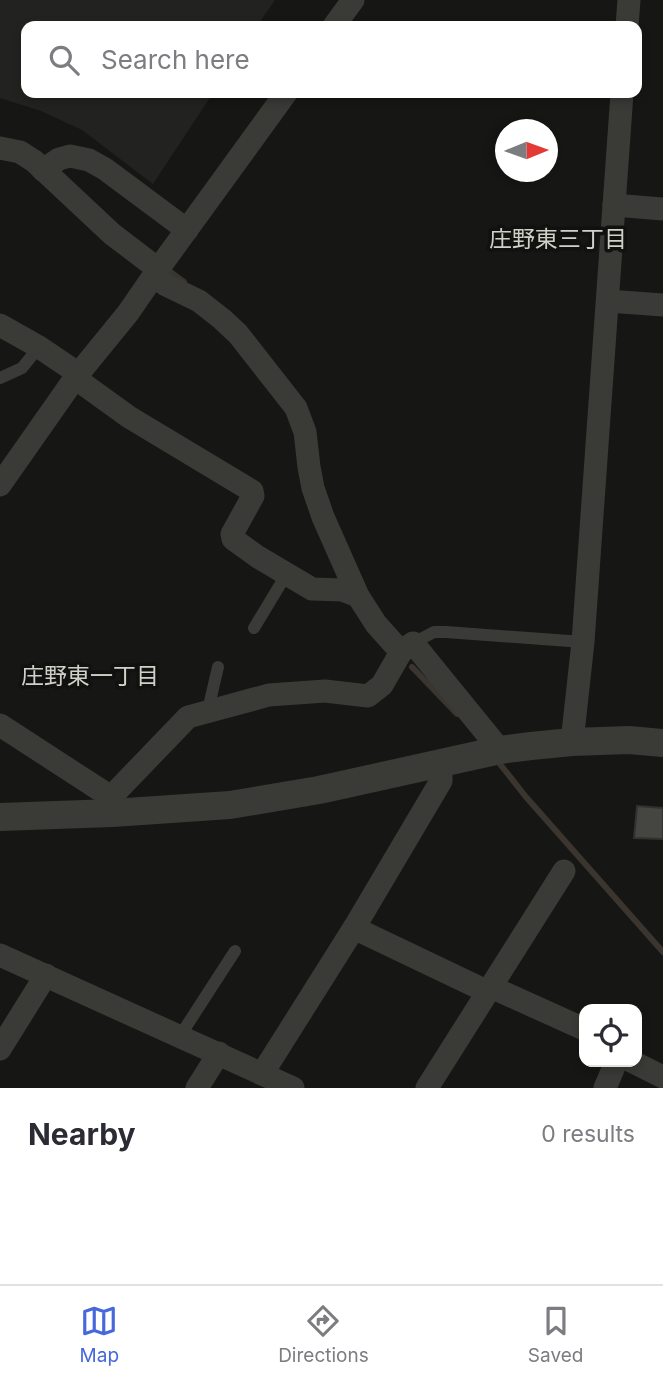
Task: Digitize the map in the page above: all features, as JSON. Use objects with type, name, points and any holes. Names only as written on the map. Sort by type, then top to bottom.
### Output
[{"type":"street","points":[[338,21],[353,0]]},
{"type":"street","points":[[627,21],[629,0]]},
{"type":"street","points":[[0,485],[282,98]]},
{"type":"street","points":[[572,742],[583,642],[622,98]]},
{"type":"street","points":[[0,148],[20,152],[51,164],[112,234],[159,268],[166,285],[199,301],[238,334],[296,408],[305,432],[313,488],[358,596],[376,624],[407,648],[500,750]]},
{"type":"street","points":[[51,164],[70,156],[89,160],[187,230]]},
{"type":"street","points":[[614,205],[663,209]]},
{"type":"street","points":[[608,301],[663,305]]},
{"type":"street","points":[[0,325],[39,347],[129,417],[253,491],[254,496],[232,534],[233,539],[312,589],[342,590],[358,596]]},
{"type":"street","points":[[112,805],[188,716],[269,695],[325,691],[368,696],[383,685],[407,648]]},
{"type":"street","points":[[0,725],[112,805]]},
{"type":"street","points":[[0,817],[112,805],[189,809],[262,800],[500,750],[572,742],[629,740],[663,743]]},
{"type":"street","points":[[262,1073],[354,928],[441,781],[441,764]]},
{"type":"street","points":[[427,1088],[564,871]]},
{"type":"street","points":[[354,928],[489,990],[579,1026]]},
{"type":"street","points":[[0,955],[293,1088]]},
{"type":"street","points":[[0,1049],[46,975]]},
{"type":"street","points":[[197,1088],[219,1053]]},
{"type":"street","points":[[642,1066],[663,1077]]},
{"type":"street","points":[[605,1088],[614,1067]]},
{"type":"lane","points":[[0,378],[22,368],[39,347]]},
{"type":"lane","points":[[254,628],[286,575]]},
{"type":"lane","points":[[407,648],[434,632],[583,642]]},
{"type":"lane","points":[[208,710],[218,667]]},
{"type":"lane","points":[[180,1037],[235,951]]},
{"type":"shaded area","points":[[0,0],[275,0],[260,21],[21,21],[21,98],[210,98],[153,184],[82,130],[41,111],[0,98]]},
{"type":"building","points":[[637,806],[663,808],[663,839],[634,838]]},
{"type":"waterway","points":[[165,268],[184,282]]},
{"type":"waterway","points":[[412,667],[457,714]]},
{"type":"waterway","points":[[496,759],[526,797],[663,952]]},
{"type":"district","name":"庄野東三丁目","points":[[558,239]]},
{"type":"district","name":"庄野東一丁目","points":[[90,676]]}]
